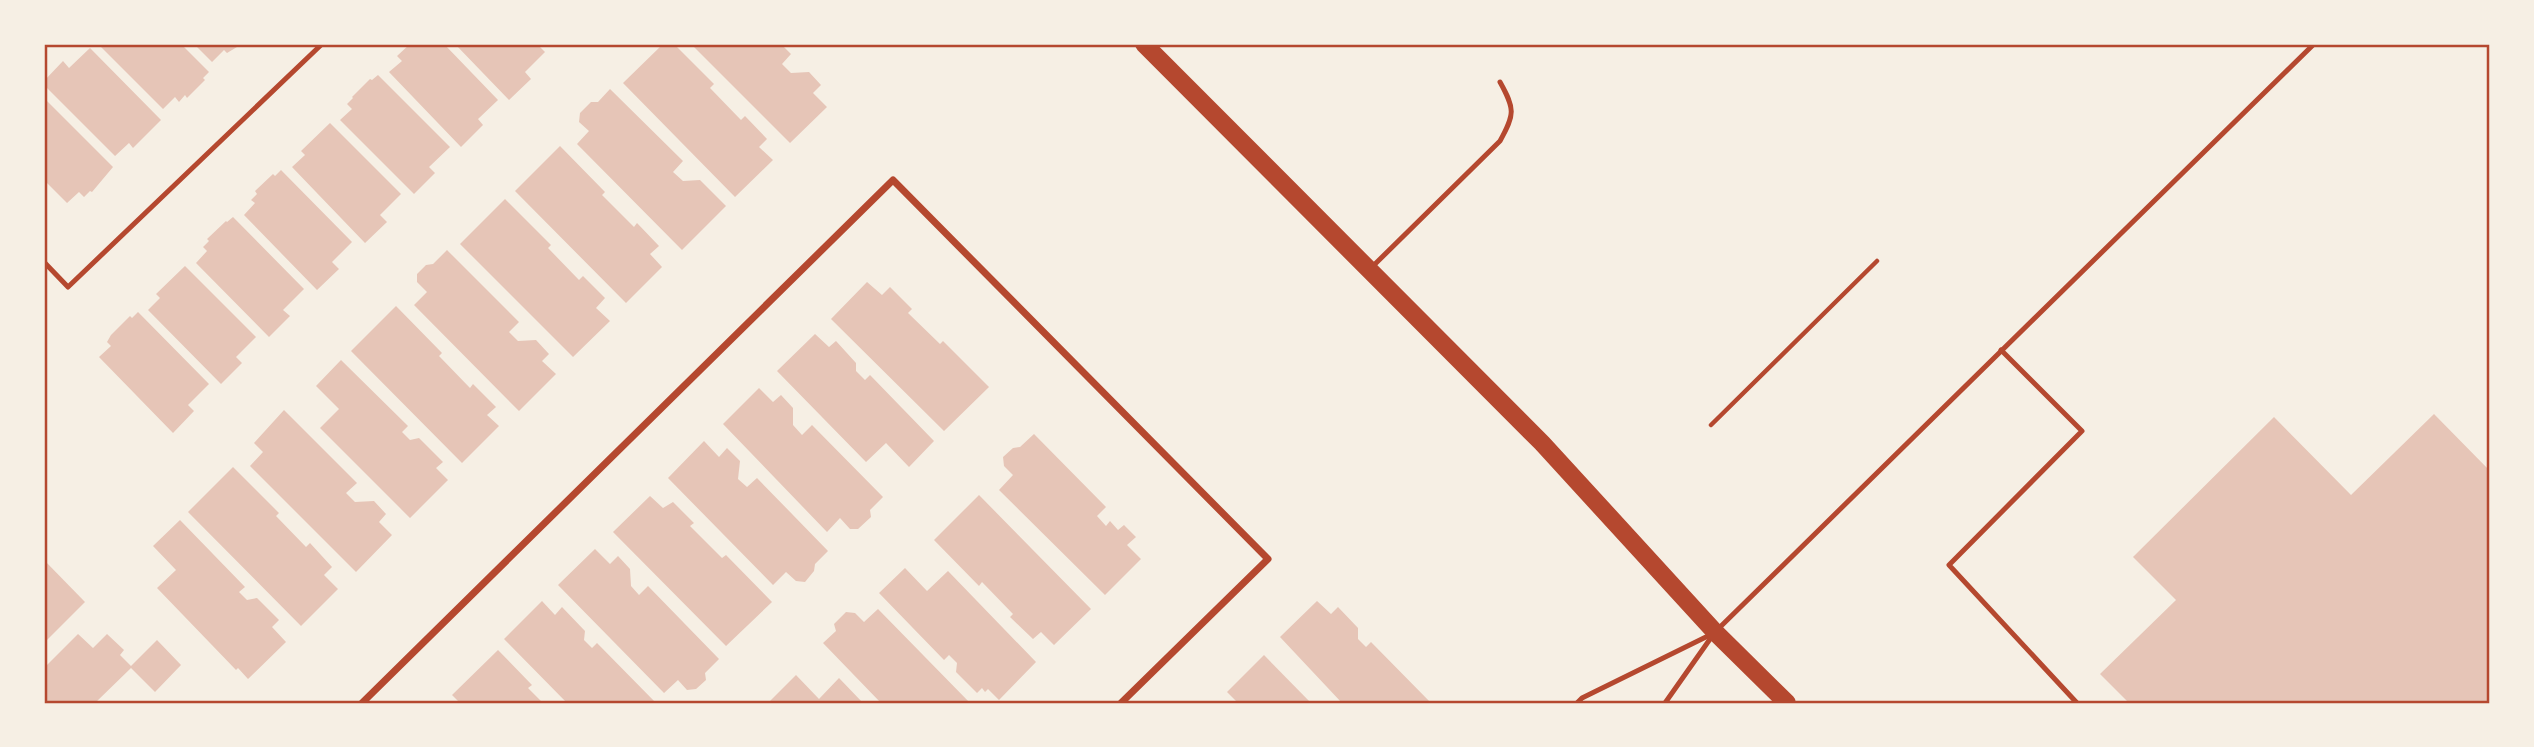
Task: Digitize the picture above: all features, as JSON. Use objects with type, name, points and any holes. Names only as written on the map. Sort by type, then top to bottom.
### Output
[{"type":"main road","points":[[1144,44],[1542,443],[1715,632],[1787,703]]},
{"type":"street","points":[[362,703],[893,180],[1268,559],[1121,703]]},
{"type":"lane","points":[[44,262],[68,287],[322,44]]},
{"type":"lane","points":[[1665,703],[1715,632],[2314,44]]},
{"type":"lane","points":[[1370,270],[1500,141],[1512,119],[1509,100],[1500,82]]},
{"type":"lane","points":[[2001,350],[2082,431],[1949,565],[2077,703]]},
{"type":"lane","points":[[1577,703],[1582,698],[1715,632]]},
{"type":"path","points":[[1711,425],[1877,261]]},
{"type":"building","points":[[98,44],[181,44],[209,72],[203,78],[205,80],[187,98],[185,95],[179,102],[175,97],[163,109]]},
{"type":"building","points":[[194,44],[242,44],[227,53],[224,50],[212,62]]},
{"type":"building","points":[[410,44],[444,44],[498,100],[478,119],[483,125],[461,147],[389,72],[402,61],[397,56]]},
{"type":"building","points":[[455,44],[537,44],[545,52],[525,72],[531,79],[509,100]]},
{"type":"building","points":[[663,44],[674,44],[714,84],[710,88],[741,120],[745,116],[767,139],[759,147],[773,160],[735,197],[623,83]]},
{"type":"building","points":[[691,44],[781,44],[791,54],[782,64],[791,73],[809,72],[821,85],[813,93],[827,107],[790,143]]},
{"type":"building","points":[[90,48],[161,120],[133,148],[129,143],[115,156],[44,85],[44,81],[63,61],[69,68]]},
{"type":"building","points":[[378,75],[450,147],[429,167],[435,173],[414,194],[340,120],[352,109],[347,104],[352,97],[370,79]]},
{"type":"building","points":[[610,89],[683,161],[673,172],[683,181],[700,180],[726,206],[682,250],[577,144],[589,131],[579,122],[580,113],[591,102],[598,102]]},
{"type":"building","points":[[44,98],[113,167],[92,192],[84,197],[79,192],[67,203],[44,180]]},
{"type":"building","points":[[330,123],[401,194],[380,215],[387,222],[365,243],[292,167],[305,155],[301,151]]},
{"type":"building","points":[[560,146],[605,192],[602,195],[634,227],[637,223],[659,246],[650,254],[662,267],[626,303],[515,191]]},
{"type":"building","points":[[281,170],[352,242],[332,262],[339,269],[317,290],[244,215],[255,203],[251,200],[257,194],[255,191]]},
{"type":"building","points":[[505,199],[551,245],[548,248],[579,280],[583,276],[605,298],[596,308],[610,321],[573,357],[460,244]]},
{"type":"building","points":[[233,217],[304,289],[283,310],[290,316],[269,337],[196,263],[207,251],[203,247],[209,241],[207,239]]},
{"type":"building","points":[[447,250],[519,322],[509,332],[518,341],[536,340],[549,354],[542,361],[556,374],[519,411],[414,305],[427,292],[417,282],[417,274],[426,265],[433,264]]},
{"type":"building","points":[[185,266],[256,337],[236,357],[242,363],[221,384],[148,310],[160,298],[156,294]]},
{"type":"building","points":[[867,282],[882,295],[890,287],[912,309],[908,313],[940,344],[943,341],[989,387],[944,431],[831,319]]},
{"type":"building","points":[[396,306],[442,353],[439,356],[470,388],[473,384],[496,407],[487,415],[499,426],[462,463],[351,351]]},
{"type":"building","points":[[138,312],[209,384],[188,405],[194,411],[173,433],[99,357],[111,346],[107,342],[111,335],[130,316],[132,318]]},
{"type":"building","points":[[815,334],[829,347],[836,341],[856,363],[856,371],[865,380],[870,375],[934,441],[909,467],[886,443],[866,462],[777,371]]},
{"type":"building","points":[[341,360],[408,426],[402,432],[410,440],[419,438],[443,462],[436,468],[448,480],[410,518],[320,428],[339,409],[316,386]]},
{"type":"building","points":[[759,388],[773,402],[781,395],[793,408],[793,425],[802,435],[812,425],[883,497],[870,510],[871,517],[858,529],[850,529],[840,518],[827,532],[723,424]]},
{"type":"building","points":[[284,410],[357,483],[346,493],[355,502],[374,501],[386,514],[379,522],[392,535],[356,572],[250,466],[263,452],[254,443]]},
{"type":"building","points":[[2434,414],[2490,471],[2490,703],[2129,703],[2100,674],[2176,600],[2133,557],[2274,417],[2351,495]]},
{"type":"building","points":[[1034,434],[1106,507],[1097,516],[1106,526],[1110,521],[1118,530],[1124,525],[1136,537],[1127,545],[1141,559],[1105,595],[999,490],[1013,475],[1004,466],[1003,457]]},
{"type":"building","points":[[704,441],[719,457],[727,448],[740,461],[738,479],[747,487],[757,478],[828,551],[815,564],[814,571],[805,582],[796,581],[786,572],[773,585],[668,478]]},
{"type":"building","points":[[233,467],[279,513],[276,516],[306,547],[310,543],[332,567],[324,575],[338,589],[301,626],[188,512]]},
{"type":"building","points":[[979,495],[1091,609],[1054,645],[1041,632],[1033,639],[1010,617],[1013,614],[982,582],[979,586],[934,540]]},
{"type":"building","points":[[650,496],[663,508],[673,502],[694,523],[690,526],[722,558],[726,555],[772,602],[726,646],[613,532]]},
{"type":"building","points":[[180,520],[245,587],[239,592],[247,600],[257,598],[279,620],[272,627],[286,642],[248,679],[238,668],[236,670],[157,588],[176,570],[153,546]]},
{"type":"building","points":[[595,549],[610,564],[618,556],[630,569],[631,586],[639,595],[648,586],[719,659],[705,673],[706,680],[696,689],[687,690],[678,680],[664,693],[558,585]]},
{"type":"building","points":[[44,560],[85,602],[44,643]]},
{"type":"building","points":[[905,568],[927,591],[948,571],[1036,662],[999,700],[988,689],[985,692],[982,688],[977,693],[956,672],[957,663],[949,655],[944,660],[879,593]]},
{"type":"building","points":[[542,601],[555,615],[562,607],[585,631],[584,640],[592,648],[597,643],[656,703],[567,703],[504,639]]},
{"type":"building","points":[[1317,601],[1331,614],[1338,607],[1358,628],[1358,639],[1366,647],[1371,642],[1431,703],[1342,703],[1280,637]]},
{"type":"building","points":[[878,609],[970,703],[881,703],[823,643],[836,631],[834,624],[846,612],[855,613],[864,622]]},
{"type":"building","points":[[78,634],[93,648],[107,634],[124,650],[120,655],[131,666],[157,640],[181,665],[155,692],[131,668],[95,703],[44,703],[44,668]]},
{"type":"building","points":[[498,650],[532,685],[528,688],[543,703],[460,703],[452,695]]},
{"type":"building","points":[[1264,655],[1311,703],[1238,703],[1227,692]]},
{"type":"building","points":[[796,675],[819,699],[839,678],[863,703],[770,701]]}]
